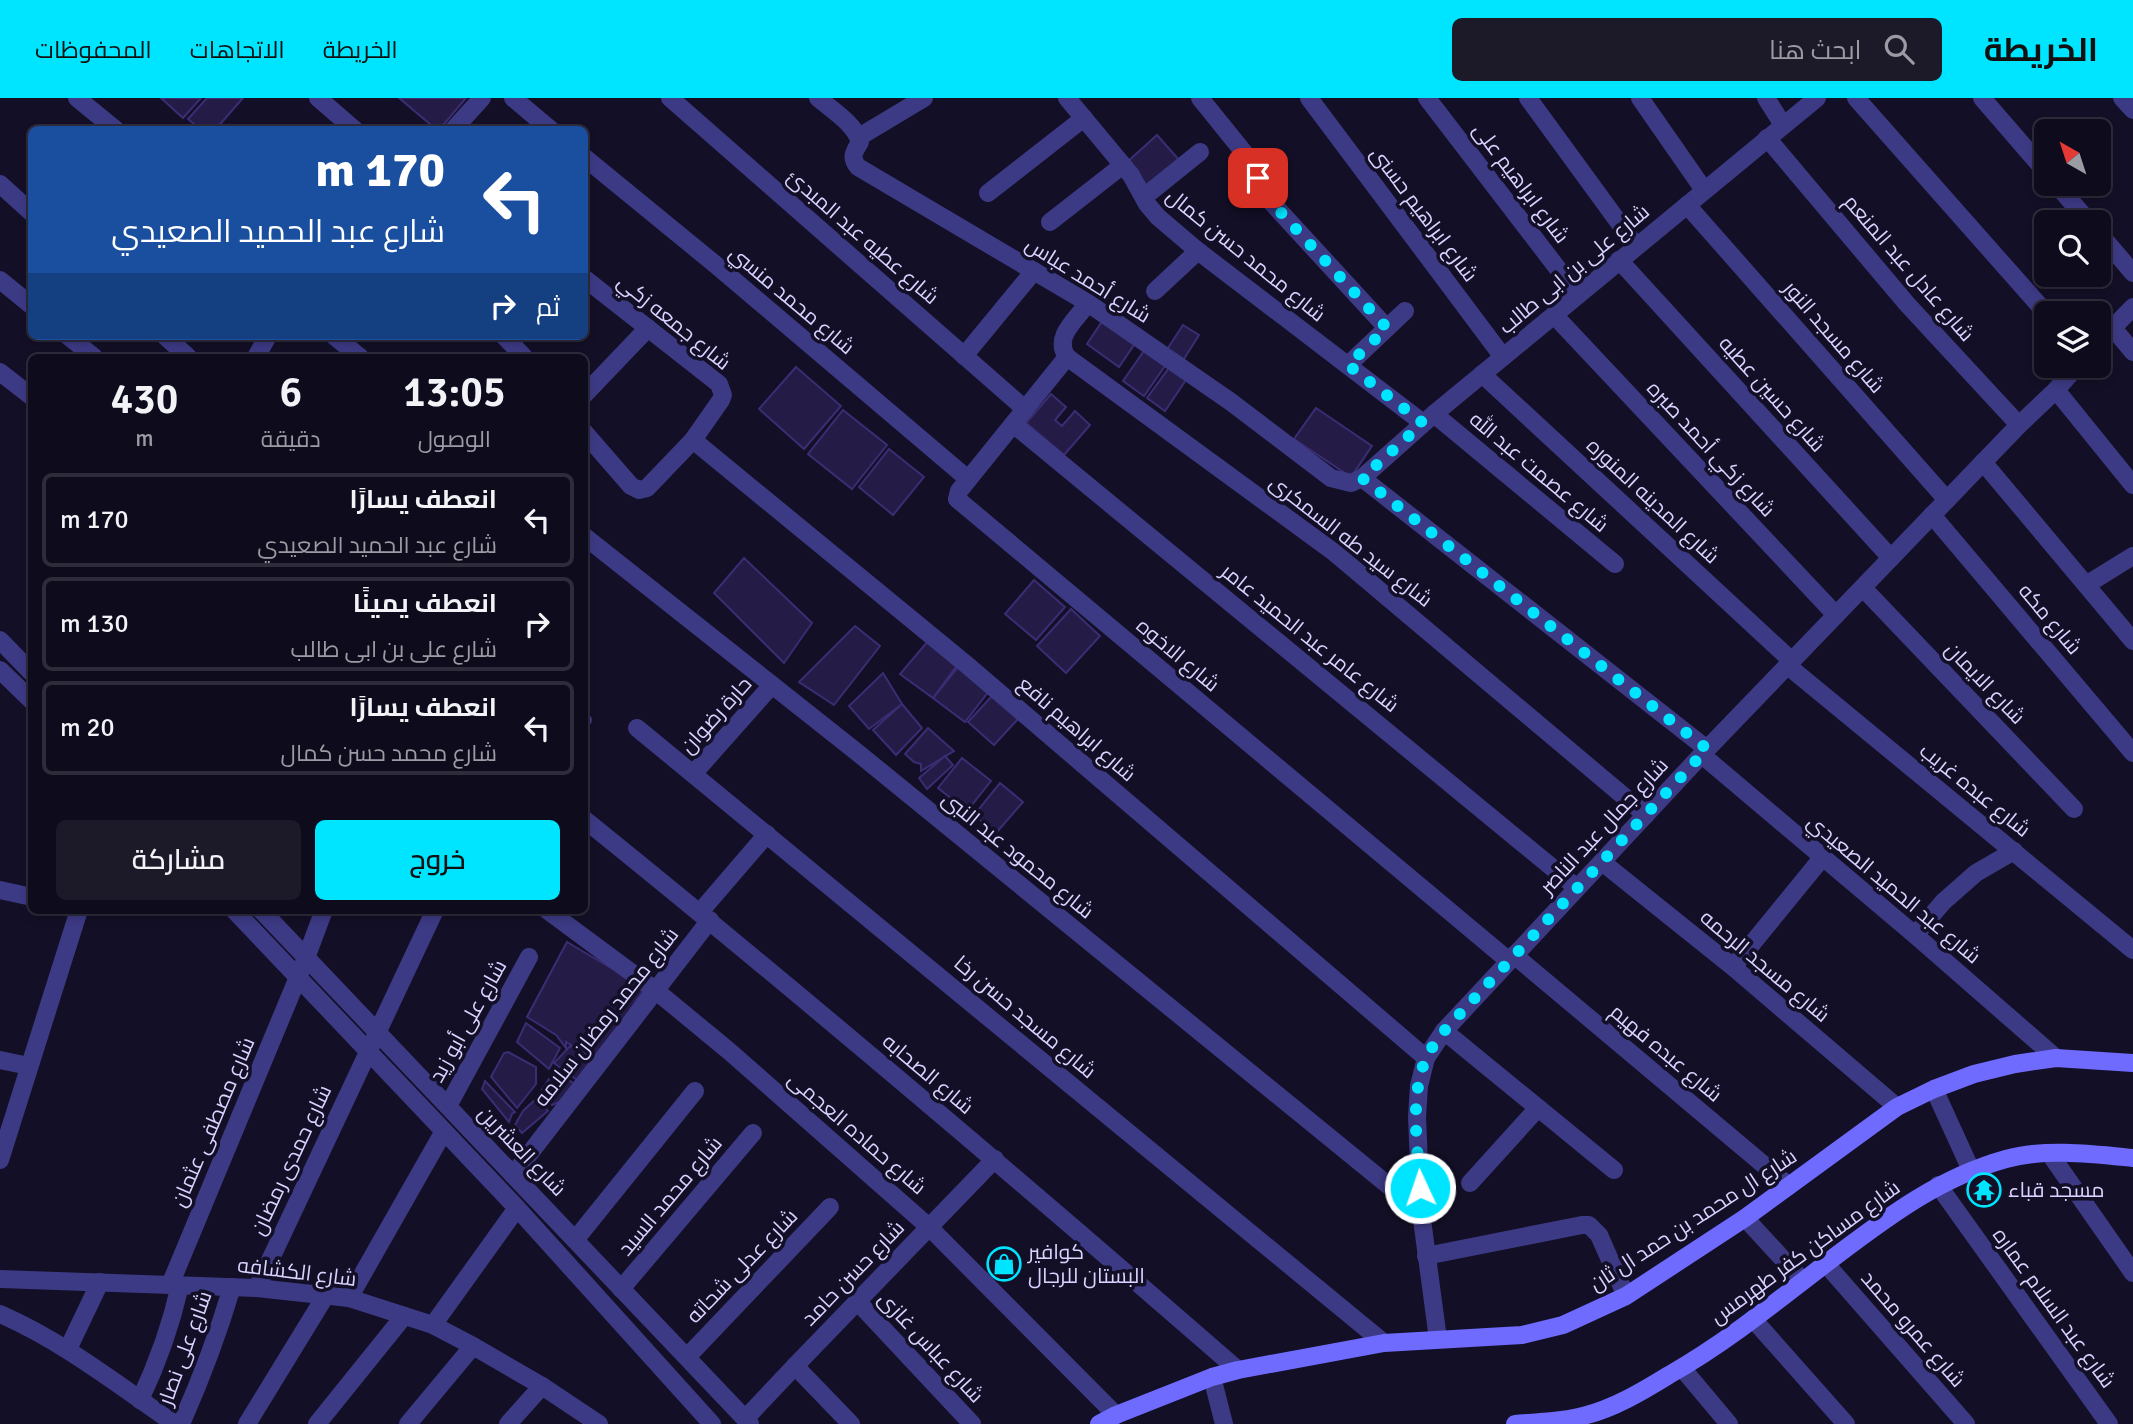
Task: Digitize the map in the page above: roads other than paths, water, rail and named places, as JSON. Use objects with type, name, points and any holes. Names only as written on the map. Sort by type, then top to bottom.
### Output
[{"type":"street","points":[[77,98],[111,126]]},
{"type":"street","points":[[318,98],[350,126]]},
{"type":"street","points":[[457,126],[482,98]]},
{"type":"street","points":[[513,98],[546,126]]},
{"type":"street","name":"شارع عطيه عبد المبدئ","points":[[670,98],[1026,409]]},
{"type":"street","points":[[818,98],[859,136],[924,98]]},
{"type":"street","name":"شارع محمد حسن كمال","points":[[1067,98],[1123,165],[1150,210],[1198,251],[1348,365],[1428,418]]},
{"type":"street","points":[[1200,98],[1254,165],[1262,192],[1387,328]]},
{"type":"street","name":"شارع ابراهيم حسنى","points":[[1309,98],[1503,357]]},
{"type":"street","name":"شارع ابراهيم على","points":[[1427,98],[1578,295]]},
{"type":"street","points":[[1528,98],[1636,246]]},
{"type":"street","points":[[1640,98],[1704,190]]},
{"type":"street","points":[[1766,98],[1783,125]]},
{"type":"street","name":"شارع على بن ابى طالب","points":[[1362,478],[1428,418],[1817,98]]},
{"type":"street","points":[[1856,98],[2035,301]]},
{"type":"street","points":[[1982,98],[2034,158]]},
{"type":"street","points":[[2122,98],[2133,110]]},
{"type":"street","points":[[988,193],[1084,118]]},
{"type":"street","name":"شارع أحمد عباس","points":[[859,136],[860,142],[853,153],[853,161],[858,167],[1088,303],[1231,402],[1331,478],[1351,483],[1362,478]]},
{"type":"street","name":"شارع عادل عبد المنعم","points":[[1767,138],[1907,304],[2019,425]]},
{"type":"street","points":[[1144,197],[1200,152]]},
{"type":"street","name":"شارع محمد منسي","points":[[588,160],[968,479]]},
{"type":"street","points":[[1050,222],[1123,165]]},
{"type":"street","points":[[0,184],[28,209]]},
{"type":"street","points":[[2066,196],[2079,210]]},
{"type":"street","name":"شارع مسجد النور","points":[[1687,205],[1947,500]]},
{"type":"street","points":[[2111,247],[2133,272]]},
{"type":"street","points":[[1155,291],[1198,251]]},
{"type":"street","name":"شارع حسين عطيه","points":[[1619,260],[1891,558]]},
{"type":"street","points":[[964,356],[1034,271]]},
{"type":"street","points":[[0,280],[28,303]]},
{"type":"street","name":"شارع جمعه زكي","points":[[588,281],[719,384],[722,389],[721,400],[693,440]]},
{"type":"street","points":[[968,479],[1067,357],[1062,350],[1062,338],[1088,303]]},
{"type":"street","points":[[2133,307],[2113,328],[2133,352]]},
{"type":"street","points":[[1348,365],[1405,311]]},
{"type":"street","name":"شارع زكي أحمد صبره","points":[[1553,315],[1836,614]]},
{"type":"street","points":[[588,391],[648,328]]},
{"type":"street","points":[[73,340],[89,354]]},
{"type":"street","points":[[170,340],[185,354]]},
{"type":"street","points":[[339,340],[356,354]]},
{"type":"street","points":[[508,340],[521,354]]},
{"type":"street","name":"شارع سيد طه السمكرى","points":[[1067,357],[1335,553],[1646,815]]},
{"type":"street","points":[[0,372],[28,394]]},
{"type":"street","name":"شارع المدينه المنوره","points":[[1482,374],[1790,664]]},
{"type":"street","name":"شارع جمال عبد الناصر","points":[[1438,1339],[1421,1212],[1417,1117],[1419,1086],[1426,1058],[1444,1031],[1704,752],[2066,378]]},
{"type":"street","points":[[2056,390],[2133,485]]},
{"type":"street","name":"شارع عصمت عبد الله","points":[[1428,418],[1615,564]]},
{"type":"street","name":"شارع عامر عبد الحميد عامر","points":[[1013,424],[1577,888]]},
{"type":"street","points":[[588,437],[631,486],[639,490],[647,488],[693,440]]},
{"type":"street","name":"شارع ابراهيم نافع","points":[[693,440],[967,665],[1426,1058]]},
{"type":"street","points":[[1983,462],[2133,641]]},
{"type":"street","name":"شارع عبد الحميد الصعيدي","points":[[1362,478],[1704,752],[1822,858],[2056,1058]]},
{"type":"street","name":"شارع الاخوه","points":[[968,479],[957,495],[960,502],[1511,958]]},
{"type":"street","name":"شارع مكه","points":[[1932,515],[2133,753]]},
{"type":"street","name":"شارع محمود عبد النبى","points":[[588,539],[772,685],[1421,1212]]},
{"type":"street","points":[[2086,585],[2133,556]]},
{"type":"street","name":"شارع الايمان","points":[[1863,588],[2074,809]]},
{"type":"street","points":[[0,640],[28,669]]},
{"type":"street","points":[[15,656],[0,670],[28,697]]},
{"type":"street","name":"شارع عبده غريب","points":[[1790,664],[2133,950]]},
{"type":"street","name":"حارة رضوان","points":[[694,774],[772,685]]},
{"type":"street","name":"شارع مسجد حسن رخا","points":[[636,728],[1384,1343]]},
{"type":"street","name":"شارع الصحابه","points":[[588,822],[705,916],[995,1159],[1238,1370]]},
{"type":"street","name":"شارع محمد رمضان سلامه","points":[[513,1175],[655,990],[705,916],[767,834]]},
{"type":"street","points":[[1915,935],[1943,902],[1976,873],[2014,851]]},
{"type":"street","points":[[1733,967],[1822,858]]},
{"type":"street","name":"شارع مسجد الرحمه","points":[[1602,862],[1733,967],[1896,1107]]},
{"type":"street","points":[[0,890],[28,896]]},
{"type":"street","points":[[0,1160],[78,914]]},
{"type":"street","name":"شارع العشرين","points":[[238,914],[517,1208],[712,1424]]},
{"type":"street","name":"شارع العشرين","points":[[265,914],[748,1422]]},
{"type":"street","name":"شارع مصطفى عثمان","points":[[140,1400],[158,1363],[171,1324],[175,1285],[322,914]]},
{"type":"street","name":"شارع حمدى رمضان","points":[[257,1288],[433,914]]},
{"type":"street","name":"شارع حماده العجمى","points":[[552,914],[655,990],[730,1051],[929,1227],[1116,1415]]},
{"type":"street","name":"شارع على أبو زيد","points":[[448,1106],[529,957]]},
{"type":"street","name":"شارع عبده فهيم","points":[[1511,958],[1789,1186]]},
{"type":"street","points":[[1444,1031],[1614,1170]]},
{"type":"street","name":"شارع ال محمد بن حمد ال ثان","points":[[1099,1424],[1212,1377],[1238,1370],[1384,1343],[1522,1335],[1563,1325],[1626,1296],[1745,1218],[1896,1107],[1934,1089],[1974,1074],[2014,1064],[2056,1058],[2133,1063]]},
{"type":"street","points":[[0,1060],[29,1066]]},
{"type":"street","points":[[1934,1089],[1971,1170]]},
{"type":"street","points":[[575,1240],[695,1091]]},
{"type":"street","points":[[1470,1182],[1538,1108]]},
{"type":"street","points":[[349,1298],[444,1131]]},
{"type":"street","name":"شارع محمد السيد","points":[[621,1289],[753,1133]]},
{"type":"street","points":[[2050,1154],[2133,1273]]},
{"type":"street","name":"شارع مساكن كفر طهرمس","points":[[1515,1424],[1582,1417],[1598,1419],[1619,1402],[1682,1368],[1753,1319],[1880,1223],[1938,1185],[1971,1170],[2009,1158],[2050,1154],[2133,1158]]},
{"type":"street","name":"شارع حسن حامد","points":[[748,1422],[794,1366],[995,1159]]},
{"type":"street","name":"شارع عبد السلام عماره","points":[[1938,1185],[2109,1424]]},
{"type":"street","name":"شارع عدلى شحاته","points":[[687,1357],[830,1207]]},
{"type":"street","points":[[433,1325],[517,1208]]},
{"type":"street","points":[[1745,1218],[1802,1281]]},
{"type":"street","points":[[1426,1256],[1582,1225],[1589,1226],[1598,1235],[1626,1296]]},
{"type":"street","name":"شارع عمرو محمد","points":[[1826,1264],[1966,1424]]},
{"type":"street","name":"شارع الكشافه","points":[[0,1279],[257,1288],[349,1298],[433,1325],[542,1386],[599,1424]]},
{"type":"street","points":[[68,1349],[100,1282]]},
{"type":"street","name":"شارع على نصار","points":[[181,1424],[218,1335],[232,1287]]},
{"type":"street","points":[[247,1424],[326,1295]]},
{"type":"street","name":"شارع عباس غازى","points":[[857,1301],[972,1424]]},
{"type":"street","points":[[0,1314],[68,1349],[175,1424]]},
{"type":"street","points":[[317,1424],[404,1316]]},
{"type":"street","points":[[1753,1319],[1846,1424]]},
{"type":"street","points":[[408,1424],[473,1346]]},
{"type":"street","points":[[794,1366],[852,1424]]},
{"type":"street","points":[[1682,1368],[1729,1424]]},
{"type":"street","points":[[1212,1377],[1224,1424]]},
{"type":"street","points":[[508,1424],[542,1386]]},
{"type":"place","name":"مسجد قباء","points":[[1984,1190]]},
{"type":"place","name":"كوافير البستان للرجال","points":[[1004,1264]]}]
